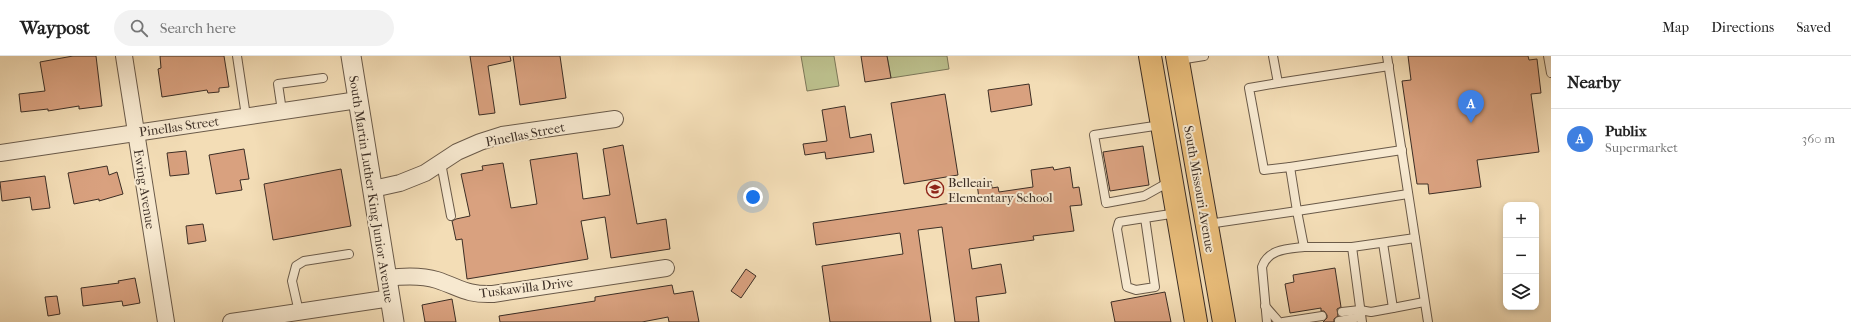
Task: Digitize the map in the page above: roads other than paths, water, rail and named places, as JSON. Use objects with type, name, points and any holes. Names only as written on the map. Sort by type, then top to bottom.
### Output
[{"type":"main road","name":"South Missouri Avenue","points":[[1150,56],[1196,322]]},
{"type":"main road","name":"South Missouri Avenue","points":[[1177,58],[1224,322]]},
{"type":"street","name":"Ewing Avenue","points":[[124,56],[166,322]]},
{"type":"street","name":"South Martin Luther King Junior Avenue","points":[[351,56],[394,322]]},
{"type":"street","name":"Pinellas Street","points":[[0,153],[358,100]]},
{"type":"street","name":"Pinellas Street","points":[[372,189],[400,183],[425,173],[457,152],[480,142],[502,135],[615,119]]},
{"type":"street","name":"Tuskawilla Drive","points":[[387,278],[410,276],[436,280],[476,295],[493,294],[666,268]]},
{"type":"street","points":[[231,322],[391,298]]},
{"type":"lane","points":[[237,56],[246,116]]},
{"type":"lane","points":[[1177,58],[1204,56]]},
{"type":"lane","points":[[1273,56],[1278,83]]},
{"type":"lane","points":[[1387,56],[1428,322]]},
{"type":"lane","points":[[1548,56],[1551,73]]},
{"type":"lane","points":[[1389,66],[1249,88],[1264,170],[1402,150]]},
{"type":"lane","points":[[282,111],[278,84],[322,78]]},
{"type":"lane","points":[[1161,125],[1094,136],[1106,203],[1144,196],[1171,181]]},
{"type":"lane","points":[[441,163],[451,216]]},
{"type":"lane","points":[[1290,167],[1304,247]]},
{"type":"lane","points":[[1206,224],[1408,194]]},
{"type":"lane","points":[[1145,218],[1155,287],[1136,290],[1128,287],[1117,229],[1119,222],[1177,213]]},
{"type":"lane","points":[[1267,322],[1262,267],[1264,260],[1273,253],[1281,250],[1304,247],[1352,247],[1415,238]]},
{"type":"lane","points":[[1383,243],[1393,308]]},
{"type":"lane","points":[[1352,247],[1361,316]]},
{"type":"lane","points":[[299,312],[292,281],[296,266],[304,261],[349,254]]},
{"type":"lane","points":[[1339,321],[1371,312],[1424,302]]},
{"type":"lane","points":[[1265,306],[1279,322]]},
{"type":"lane","points":[[1342,312],[1361,316]]},
{"type":"lane","points":[[1284,322],[1322,316]]},
{"type":"place","name":"Publix","points":[[1471,123]]},
{"type":"place","name":"Belleair Elementary School","points":[[935,189]]}]
